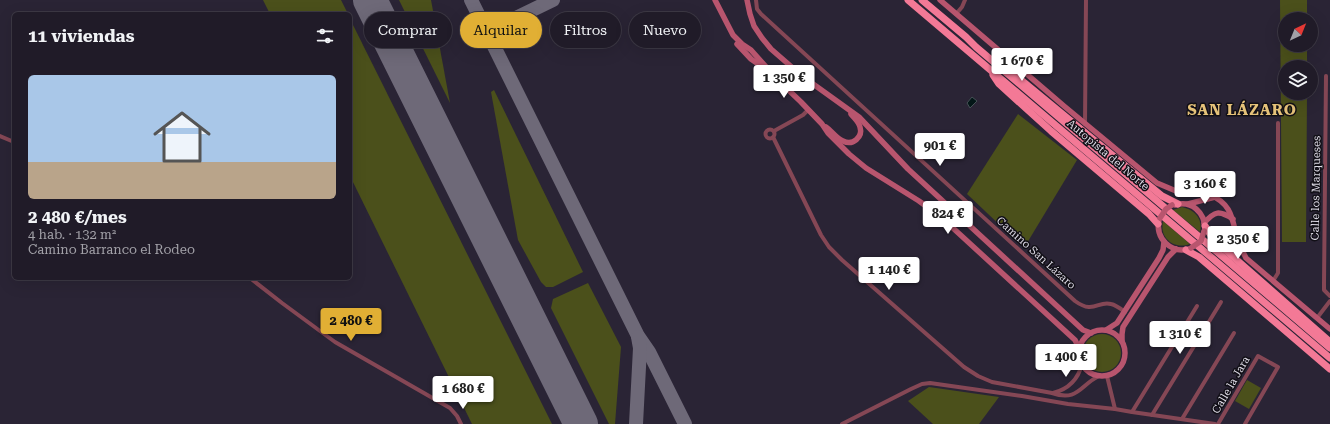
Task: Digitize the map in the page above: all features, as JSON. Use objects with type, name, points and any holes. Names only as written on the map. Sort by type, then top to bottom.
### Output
[{"type":"highway","name":"Autopista del Norte","points":[[908,0],[1330,358]]},
{"type":"highway","name":"Autopista del Norte","points":[[922,0],[1330,348]]},
{"type":"highway","points":[[966,37],[979,44],[1162,196],[1175,205]]},
{"type":"highway","points":[[989,69],[999,84],[1052,131],[1159,221]]},
{"type":"highway","points":[[1205,227],[1214,240],[1330,342]]},
{"type":"highway","points":[[1188,249],[1199,256],[1330,369]]},
{"type":"main road","points":[[715,0],[733,35],[751,50]]},
{"type":"main road","points":[[722,15],[732,29],[776,78],[822,124],[843,141],[848,143],[855,141],[860,136],[861,128],[859,123],[848,110],[794,69],[766,44],[754,26],[747,0]]},
{"type":"main road","points":[[940,0],[1085,124],[1157,183],[1176,191],[1202,193],[1215,197],[1226,205],[1233,219],[1238,241],[1246,258],[1330,329]]},
{"type":"main road","points":[[725,21],[728,32],[738,45],[751,59],[776,78]]},
{"type":"main road","points":[[848,110],[853,112],[863,121],[908,169],[1083,330],[1091,332]]},
{"type":"main road","points":[[822,124],[842,148],[866,168],[919,201],[942,218],[1075,340],[1079,348],[1082,364],[1086,370],[1092,374],[1107,376],[1113,374],[1122,365],[1125,354],[1122,342],[1123,327],[1168,257],[1176,249]]},
{"type":"main road","points":[[1215,197],[1188,204],[1175,205],[1166,209],[1159,221],[1159,232],[1164,242],[1170,247],[1176,249],[1188,249],[1200,241],[1205,227],[1215,213],[1220,212],[1233,219]]},
{"type":"main road","points":[[1188,204],[1198,210],[1202,215],[1205,227]]},
{"type":"main road","points":[[1106,330],[1117,323],[1125,312],[1159,258],[1163,250],[1164,242]]},
{"type":"main road","points":[[1079,348],[1083,339],[1091,332],[1096,330],[1106,330],[1116,334],[1122,342]]},
{"type":"street","name":"Camino San Lázaro","points":[[756,0],[756,6],[759,11],[787,38],[1075,301],[1085,307],[1094,307],[1107,303],[1125,312]]},
{"type":"street","points":[[956,14],[962,7],[965,0]]},
{"type":"street","points":[[1085,124],[1086,0]]},
{"type":"street","name":"Calle los Marqueses","points":[[1326,76],[1324,290],[1330,296]]},
{"type":"street","points":[[773,137],[768,138],[766,133],[769,129],[774,131],[808,110]]},
{"type":"street","points":[[1273,281],[1278,273],[1278,123]]},
{"type":"street","points":[[774,131],[775,135],[773,137],[821,235],[829,247],[964,367],[978,376],[1003,384],[1052,393],[1060,396],[1076,393],[1094,378],[1099,376]]},
{"type":"street","points":[[0,136],[12,141]]},
{"type":"street","points":[[1215,197],[1218,186]]},
{"type":"street","points":[[252,280],[282,304],[335,342],[450,408],[458,416],[461,424]]},
{"type":"street","points":[[1317,318],[1330,301]]},
{"type":"street","points":[[1152,415],[1221,302]]},
{"type":"street","points":[[1132,412],[1197,306]]},
{"type":"street","points":[[1182,419],[1234,333]]},
{"type":"street","name":"Calle la Jara","points":[[1218,424],[1258,356],[1278,367],[1245,424]]},
{"type":"street","points":[[1052,393],[1069,386],[1078,376],[1082,364]]},
{"type":"street","points":[[1107,376],[1115,409]]},
{"type":"street","points":[[842,424],[917,386],[930,383],[1215,424]]},
{"type":"green space","points":[[263,0],[341,0],[347,12],[269,12]]},
{"type":"green space","points":[[399,0],[431,0],[433,12],[405,12]]},
{"type":"green space","points":[[1280,0],[1307,0],[1307,12],[1280,12]]},
{"type":"green space","points":[[352,23],[364,48],[552,424],[472,424],[352,180]]},
{"type":"green space","points":[[423,48],[440,48],[450,103]]},
{"type":"green space","points":[[1280,52],[1307,52],[1307,60],[1280,60]]},
{"type":"green space","points":[[494,90],[583,272],[553,287],[546,287],[541,282],[518,240],[491,92]]},
{"type":"green space","points":[[1281,100],[1307,100],[1306,242],[1282,242]]},
{"type":"green space","points":[[1018,114],[1077,160],[1024,248],[967,194]]},
{"type":"green space","points":[[1182,207],[1191,210],[1197,216],[1201,227],[1200,232],[1173,210]]},
{"type":"green space","points":[[1163,221],[1190,244],[1178,245],[1169,241],[1163,233]]},
{"type":"green space","points":[[588,283],[621,347],[615,424],[609,424],[551,308],[553,299]]},
{"type":"green space","points":[[1098,334],[1106,334],[1116,339],[1120,346],[1120,360],[1116,367],[1106,372],[1098,372],[1088,367],[1086,364],[1083,357],[1083,349],[1088,339],[1091,337]]},
{"type":"green space","points":[[1247,380],[1261,388],[1249,409],[1235,401]]},
{"type":"green space","points":[[929,387],[999,397],[979,424],[933,424],[908,401]]},
{"type":"shaded area","points":[[972,97],[977,101],[970,108],[967,103]]},
{"type":"taxiway","points":[[471,0],[638,336],[649,352],[685,424]]},
{"type":"taxiway","points":[[528,12],[553,0]]},
{"type":"taxiway","points":[[636,424],[640,348],[638,337]]},
{"type":"runway","points":[[370,0],[581,424]]},
{"type":"district","name":"SAN LÁZARO","points":[[1242,110]]}]
